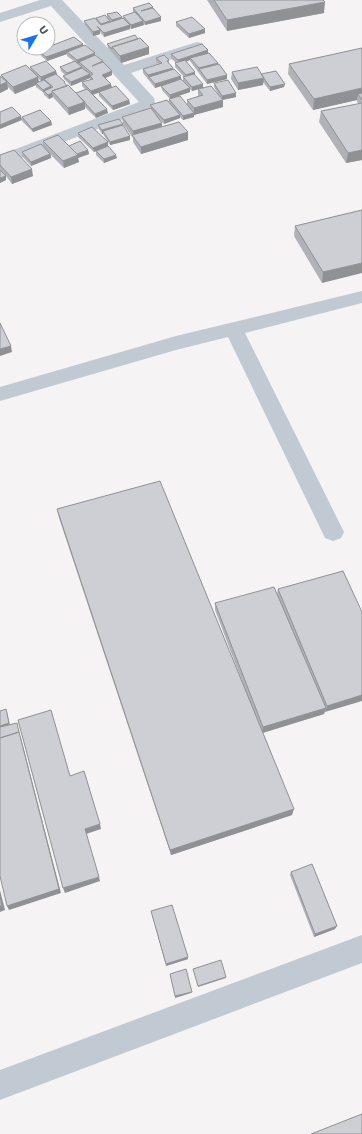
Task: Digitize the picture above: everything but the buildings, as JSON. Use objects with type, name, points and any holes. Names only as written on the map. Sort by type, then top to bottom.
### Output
[{"type":"street","points":[[0,18],[54,0],[122,71],[146,98],[147,103],[142,107],[3,155]]},
{"type":"street","points":[[122,71],[197,46]]},
{"type":"street","points":[[0,394],[233,328],[362,297]]},
{"type":"street","points":[[233,328],[333,532]]},
{"type":"street","points":[[0,1085],[362,949]]}]
